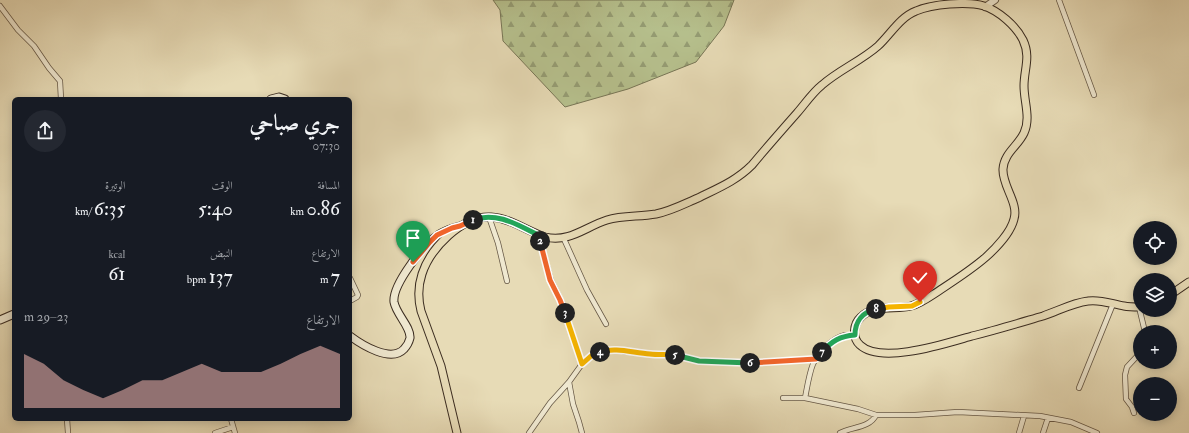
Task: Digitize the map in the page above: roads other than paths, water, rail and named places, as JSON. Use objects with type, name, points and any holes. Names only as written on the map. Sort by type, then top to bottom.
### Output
[{"type":"main road","points":[[352,337],[367,347],[385,354],[394,354],[404,349],[409,341],[410,334],[396,309],[394,295],[407,270],[430,242],[437,235],[452,228],[476,219],[489,217],[500,218],[538,235],[551,239],[564,238],[610,219],[625,216],[654,214],[671,210],[732,182],[752,165],[819,87],[839,72],[874,50],[904,19],[914,11],[942,5],[974,4],[985,6],[995,11],[1018,31],[1024,43],[1028,55],[1024,86],[1027,109],[1027,125],[1022,138],[1006,158],[1003,167],[1004,178],[1015,212],[1014,219],[1005,236],[986,256],[932,296],[912,306],[889,307],[871,310],[861,316],[855,327],[857,343],[874,352],[907,352],[930,348],[996,330],[1090,300],[1133,306]]},
{"type":"main road","points":[[457,433],[441,366],[421,311],[418,297],[422,274],[428,260],[440,244],[460,226]]},
{"type":"main road","points":[[1177,290],[1189,282]]},
{"type":"main road","points":[[0,320],[12,315]]},
{"type":"street","points":[[985,6],[995,0]]},
{"type":"street","points":[[1059,0],[1094,95]]},
{"type":"street","points":[[0,6],[18,30],[34,46],[60,81],[61,97]]},
{"type":"street","points":[[489,217],[498,243],[507,281]]},
{"type":"street","points":[[538,235],[550,280],[563,306],[582,364]]},
{"type":"street","points":[[564,238],[587,290],[606,324]]},
{"type":"street","points":[[352,282],[358,296],[352,300]]},
{"type":"street","points":[[1079,388],[1112,304]]},
{"type":"street","points":[[805,398],[813,365],[823,350],[845,335],[855,335]]},
{"type":"street","points":[[529,433],[550,403],[569,382],[582,364],[595,354],[601,352],[612,350],[651,354],[670,354],[699,361],[750,363],[816,359]]},
{"type":"street","points":[[1133,361],[1127,367],[1125,376],[1126,399],[1133,410]]},
{"type":"street","points":[[569,382],[573,404],[580,422],[582,433]]},
{"type":"street","points":[[783,398],[805,398],[858,409],[876,415],[915,415],[958,412],[1048,418],[1071,422],[1097,433]]},
{"type":"street","points":[[840,433],[869,423],[874,420],[876,415]]},
{"type":"street","points":[[1020,433],[1024,416]]},
{"type":"street","points":[[1043,433],[1048,418]]},
{"type":"street","points":[[67,421],[68,433]]},
{"type":"street","points":[[232,421],[235,433]]},
{"type":"street","points":[[215,433],[233,427]]}]
